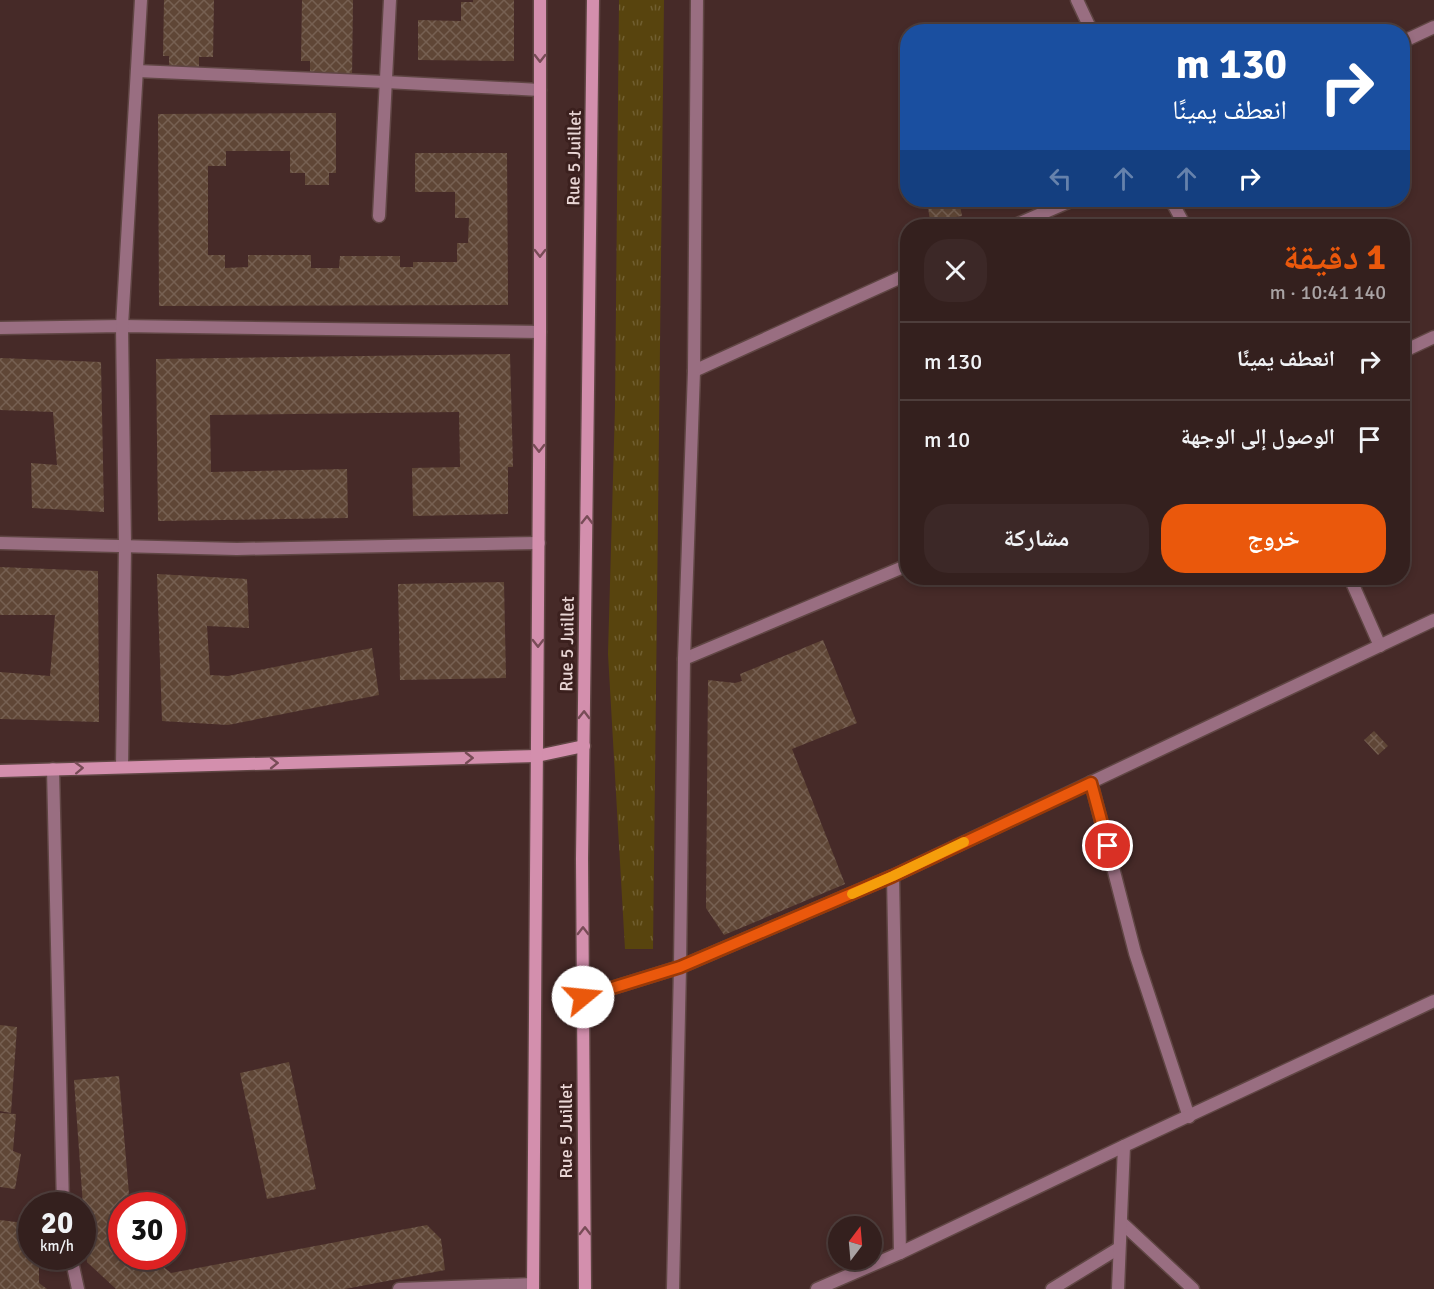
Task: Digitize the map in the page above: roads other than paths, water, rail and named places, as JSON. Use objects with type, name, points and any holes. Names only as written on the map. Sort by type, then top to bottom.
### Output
[{"type":"main road","name":"Rue 5 Juillet","points":[[533,1287],[539,543],[540,0]]},
{"type":"main road","name":"Rue 5 Juillet","points":[[585,1289],[582,859],[593,0]]},
{"type":"main road","points":[[0,771],[537,756],[584,746]]},
{"type":"street","points":[[122,767],[125,546],[122,326],[141,0]]},
{"type":"street","points":[[380,216],[390,0]]},
{"type":"street","points":[[673,1289],[684,658],[694,371],[697,0]]},
{"type":"street","points":[[1077,0],[1088,24]]},
{"type":"street","points":[[1410,38],[1434,27]]},
{"type":"street","points":[[137,72],[540,90]]},
{"type":"street","points":[[1029,219],[1057,207]]},
{"type":"street","points":[[694,371],[900,278]]},
{"type":"street","points":[[0,328],[122,326],[540,332]]},
{"type":"street","points":[[1410,348],[1434,337]]},
{"type":"street","points":[[0,543],[237,549],[539,543]]},
{"type":"street","points":[[684,658],[900,569]]},
{"type":"street","points":[[1353,585],[1380,645]]},
{"type":"street","points":[[583,997],[680,967],[893,876],[1434,620]]},
{"type":"street","points":[[53,769],[63,1192]]},
{"type":"street","points":[[1091,783],[1135,953],[1189,1117]]},
{"type":"street","points":[[893,876],[900,1253]]},
{"type":"street","points":[[817,1289],[900,1253],[1434,1001]]},
{"type":"street","points":[[1118,1289],[1125,1146]]},
{"type":"street","points":[[1122,1223],[1193,1289]]},
{"type":"street","points":[[1053,1289],[1119,1248]]},
{"type":"street","points":[[74,1270],[78,1289]]},
{"type":"street","points":[[399,1289],[533,1287]]}]
